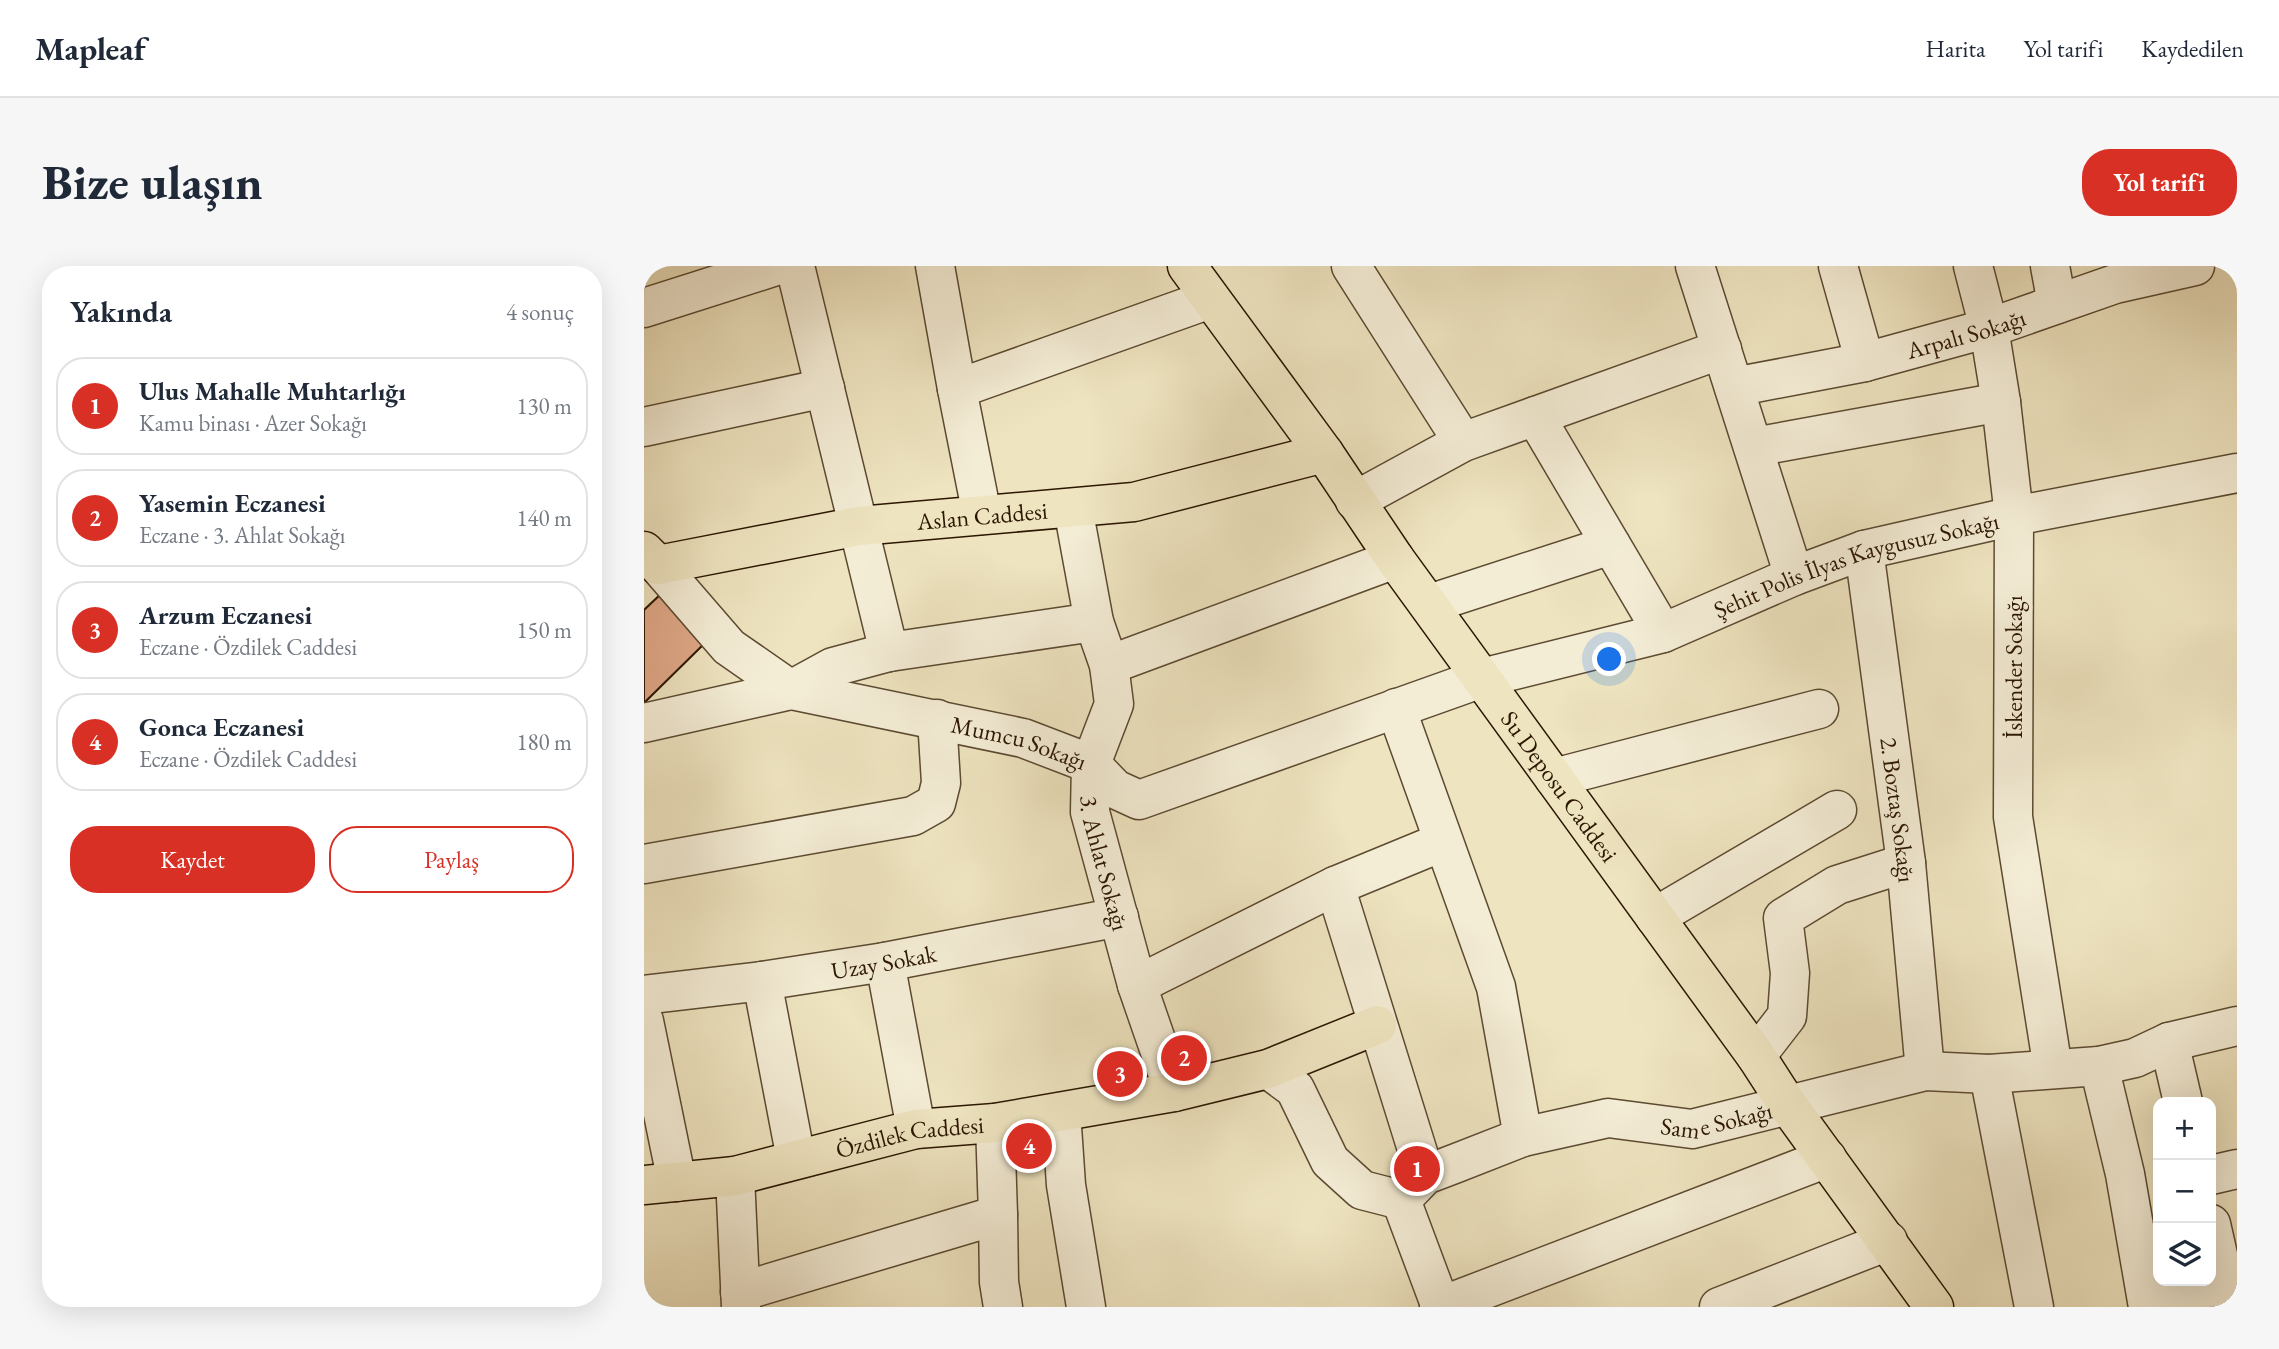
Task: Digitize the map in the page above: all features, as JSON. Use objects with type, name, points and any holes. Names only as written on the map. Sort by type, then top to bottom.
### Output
[{"type":"main road","name":"Su Deposu Caddesi","points":[[1187,266],[1324,453],[1395,559],[1756,1056],[1787,1104],[1934,1307]]},
{"type":"main road","name":"Aslan Caddesi","points":[[651,558],[859,526],[1134,502],[1324,453]]},
{"type":"main road","name":"Özdilek Caddesi","points":[[660,1183],[734,1176],[916,1129],[995,1124],[1174,1092],[1268,1069],[1377,1025]]},
{"type":"street","points":[[644,308],[776,266]]},
{"type":"street","points":[[795,266],[889,652]]},
{"type":"street","points":[[935,266],[982,515]]},
{"type":"street","points":[[1351,266],[1463,442]]},
{"type":"street","points":[[1695,266],[1794,576]]},
{"type":"street","points":[[1838,266],[1865,362]]},
{"type":"street","name":"İskender Sokağı","points":[[1973,266],[1989,328],[2001,402],[2014,516],[2013,817],[2053,1069]]},
{"type":"street","points":[[2050,266],[2057,304]]},
{"type":"street","name":"Arpalı Sokağı","points":[[1734,387],[1865,362],[1989,328],[2115,284],[2194,266]]},
{"type":"street","points":[[957,389],[1210,299]]},
{"type":"street","points":[[1355,501],[1463,442],[1722,349]]},
{"type":"street","points":[[644,427],[825,388]]},
{"type":"street","points":[[1754,447],[2001,402]]},
{"type":"street","points":[[1535,416],[1663,633]]},
{"type":"street","name":"Şehit Polis İlyas Kaygusuz Sokağı","points":[[1482,678],[1663,633],[1794,576],[1864,550],[2014,516],[2237,473]]},
{"type":"street","name":"3. Ahlat Sokağı","points":[[1073,508],[1094,622],[1109,666],[1114,704],[1091,764],[1090,812],[1138,985],[1174,1092]]},
{"type":"street","points":[[1429,604],[1611,545]]},
{"type":"street","name":"2. Boztaş Sokağı","points":[[1864,550],[1906,863],[1925,1071]]},
{"type":"street","name":"Mumcu Sokağı","points":[[651,558],[729,647],[792,690],[1023,738],[1091,764],[1115,789],[1139,800],[1482,678]]},
{"type":"street","points":[[1109,666],[1395,559]]},
{"type":"street","points":[[644,723],[792,690],[833,667],[889,652],[1094,622]]},
{"type":"street","points":[[1396,708],[1496,987],[1523,1137]]},
{"type":"street","points":[[1554,778],[1819,709]]},
{"type":"street","points":[[644,864],[913,816],[936,803],[942,783],[937,719]]},
{"type":"street","points":[[1655,917],[1837,810]]},
{"type":"street","points":[[1138,985],[1335,886],[1442,842]]},
{"type":"street","points":[[1756,1056],[1787,1016],[1790,973],[1783,918],[1837,885],[1906,863]]},
{"type":"street","points":[[1335,886],[1377,1025],[1440,1307],[1827,1158]]},
{"type":"street","name":"Uzay Sokak","points":[[644,995],[762,981],[885,962],[1119,917]]},
{"type":"street","points":[[885,962],[916,1129]]},
{"type":"street","points":[[762,981],[796,1159]]},
{"type":"street","points":[[644,1021],[660,1183]]},
{"type":"street","name":"Same Sokağı","points":[[1413,1187],[1523,1137],[1608,1118],[1692,1129],[1925,1071],[1989,1074],[2099,1066],[2134,1058],[2169,1042],[2237,1026]]},
{"type":"street","points":[[2169,1042],[2182,1097]]},
{"type":"street","points":[[2099,1066],[2125,1174],[2148,1307]]},
{"type":"street","points":[[1268,1069],[1295,1089],[1330,1161],[1362,1190],[1413,1187]]},
{"type":"street","points":[[1989,1074],[2034,1307]]},
{"type":"street","points":[[1061,1112],[1066,1185],[1086,1307]]},
{"type":"street","points":[[995,1124],[999,1282],[1003,1307]]},
{"type":"street","points":[[2216,1174],[2237,1170]]},
{"type":"street","points":[[734,1176],[741,1300],[998,1215]]},
{"type":"street","points":[[2157,1307],[2232,1288],[2216,1239]]},
{"type":"street","points":[[1719,1307],[1888,1241]]},
{"type":"building","points":[[663,592],[709,639],[644,703],[644,610]]},
{"type":"place","name":"Yasemin Eczanesi","points":[[1184,1058]]},
{"type":"place","name":"Arzum Eczanesi","points":[[1120,1074]]},
{"type":"place","name":"Gonca Eczanesi","points":[[1029,1146]]},
{"type":"place","name":"Ulus Mahalle Muhtarlığı","points":[[1417,1169]]}]
